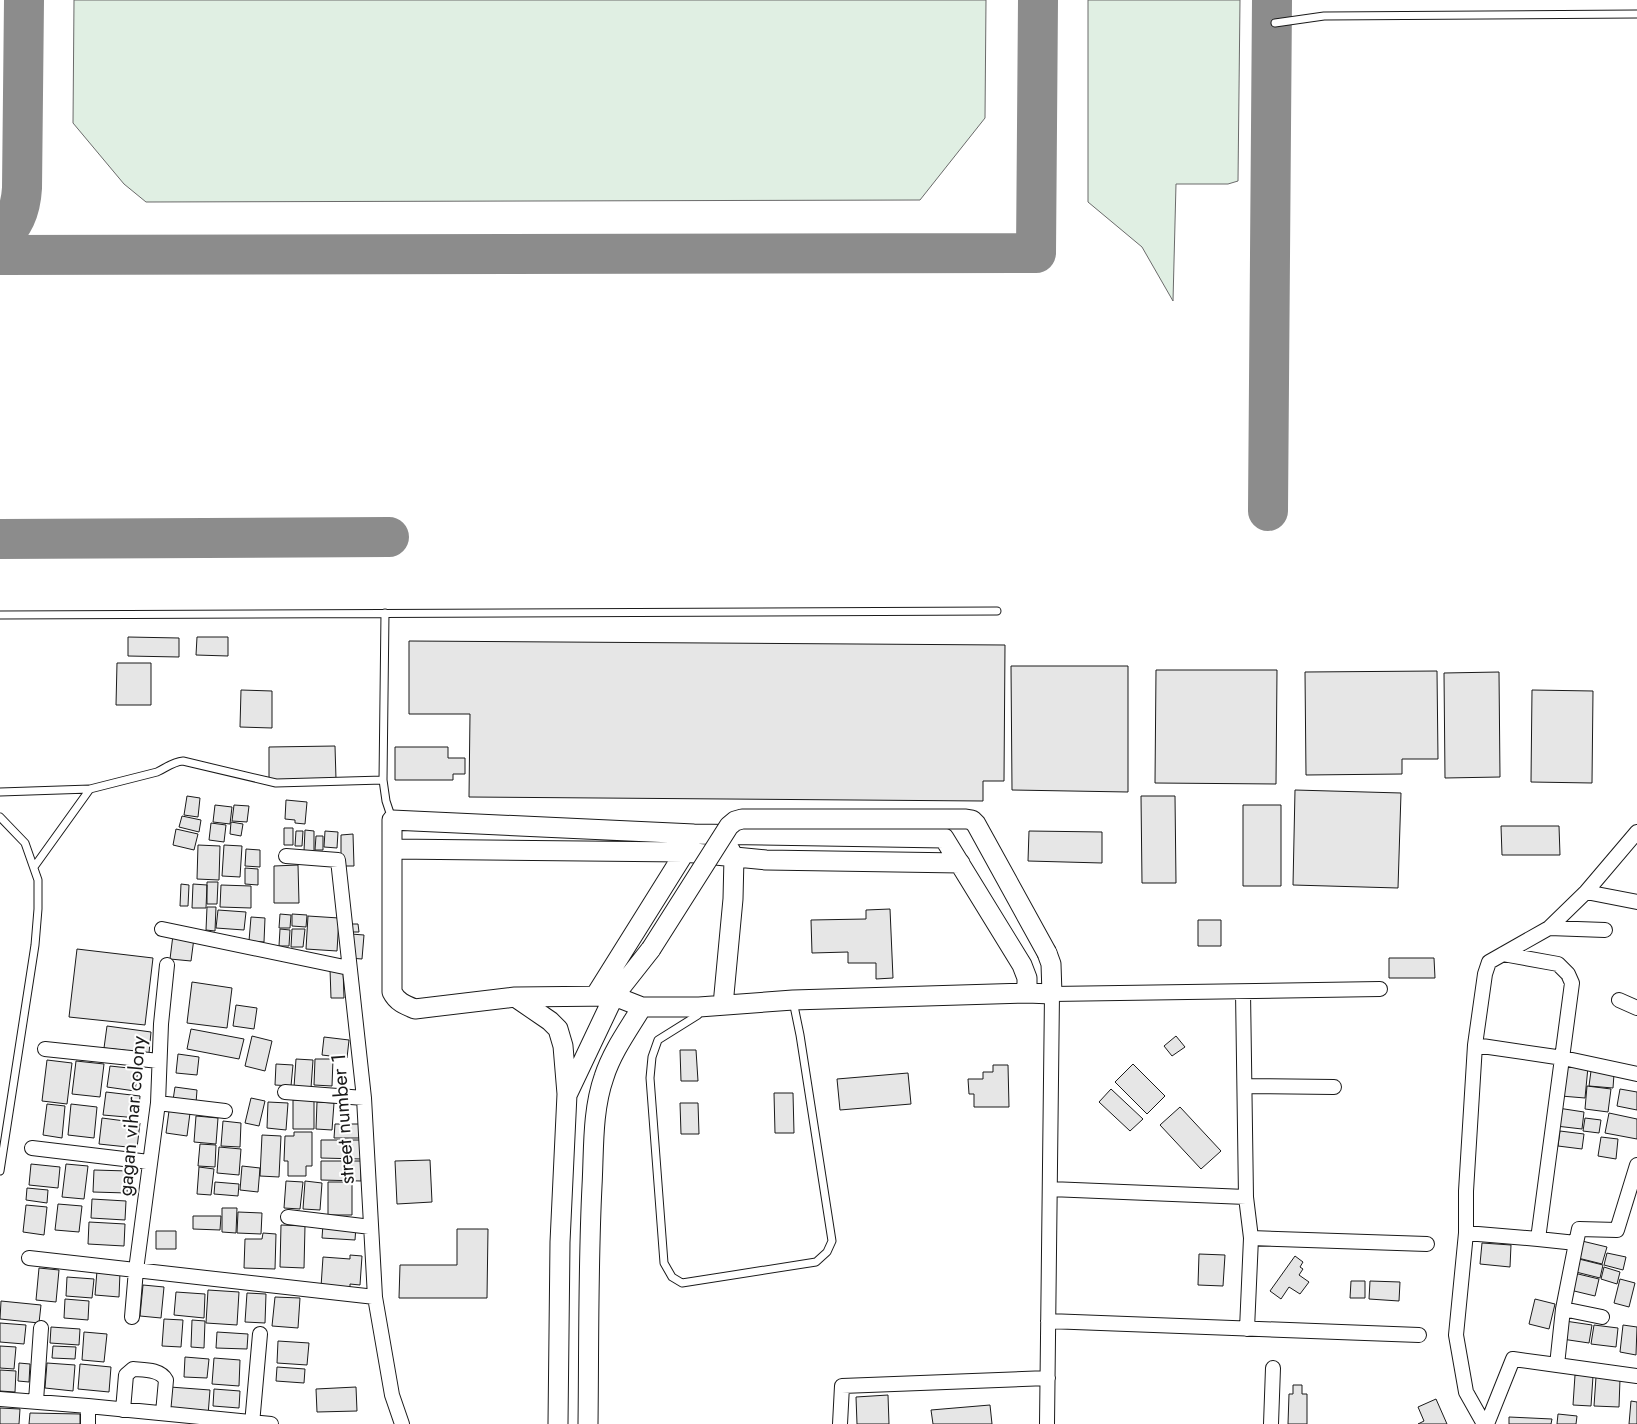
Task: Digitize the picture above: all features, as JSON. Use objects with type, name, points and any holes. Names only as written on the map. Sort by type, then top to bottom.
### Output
[{"type":"street","points":[[567,1094],[614,996],[651,949],[729,826],[735,821],[742,819],[972,820],[976,824],[1047,953],[1051,964],[1047,1424]]},
{"type":"street","points":[[1027,993],[1027,978],[1022,965],[944,838],[694,834],[392,820],[392,992],[396,999],[404,1005],[415,1009],[515,997],[614,996],[642,1007],[699,1007],[793,1000],[1027,993],[1380,989]]},
{"type":"street","points":[[1486,1424],[1466,1392],[1456,1335],[1466,1233],[1466,1191],[1475,1045],[1485,974],[1489,962],[1549,928],[1632,846],[1637,832]]},
{"type":"street","points":[[595,996],[684,852],[691,843],[703,840],[714,842],[730,850],[734,857],[733,899],[723,1005]]},
{"type":"street","points":[[393,849],[684,852]]},
{"type":"street","name":"street number 1","points":[[286,856],[338,860],[364,1098],[375,1297],[392,1395],[402,1424]]},
{"type":"street","points":[[734,857],[766,860],[960,863]]},
{"type":"street","points":[[1586,892],[1637,902]]},
{"type":"street","points":[[1549,928],[1605,930]]},
{"type":"street","points":[[162,929],[349,968]]},
{"type":"street","points":[[1503,954],[1558,964],[1568,974],[1572,983],[1538,1239]]},
{"type":"street","name":"gagan vihar colony","points":[[132,1317],[136,1270],[158,1103],[162,1004],[167,965]]},
{"type":"street","points":[[1243,992],[1246,1197],[1251,1238],[1247,1329]]},
{"type":"street","points":[[515,997],[541,1014],[558,1029],[563,1046],[567,1094],[560,1242],[558,1424]]},
{"type":"street","points":[[1620,1000],[1637,1008]]},
{"type":"street","points":[[588,1424],[590,1242],[595,1125],[598,1099],[604,1076],[614,1053],[642,1007]]},
{"type":"street","points":[[1475,1045],[1563,1058],[1637,1074]]},
{"type":"street","points":[[45,1049],[159,1061]]},
{"type":"street","points":[[1245,1086],[1334,1087]]},
{"type":"street","points":[[285,1092],[364,1098]]},
{"type":"street","points":[[158,1103],[225,1111]]},
{"type":"street","points":[[566,1123],[595,1125]]},
{"type":"street","points":[[32,1148],[150,1162]]},
{"type":"street","points":[[1557,1365],[1563,1308],[1579,1229],[1617,1230],[1637,1165]]},
{"type":"street","points":[[1050,1190],[1246,1197]]},
{"type":"street","points":[[288,1217],[371,1226]]},
{"type":"street","points":[[1466,1233],[1576,1243]]},
{"type":"street","points":[[1251,1238],[1427,1244]]},
{"type":"street","points":[[560,1242],[590,1242]]},
{"type":"street","points":[[29,1258],[375,1297]]},
{"type":"street","points":[[1563,1308],[1602,1317]]},
{"type":"street","points":[[1048,1321],[1418,1335]]},
{"type":"street","points":[[36,1402],[41,1328]]},
{"type":"street","points":[[252,1423],[260,1334]]},
{"type":"street","points":[[1486,1424],[1513,1359],[1637,1376]]},
{"type":"street","points":[[1271,1424],[1272,1368]]},
{"type":"street","points":[[123,1410],[126,1375],[133,1369],[152,1371],[164,1376],[166,1380],[163,1413]]},
{"type":"street","points":[[840,1424],[842,1386],[1048,1378]]},
{"type":"street","points":[[0,1399],[271,1424]]},
{"type":"street","points":[[88,1406],[88,1424]]},
{"type":"lane","points":[[1275,23],[1324,16],[1637,14]]},
{"type":"lane","points":[[0,615],[997,611]]},
{"type":"lane","points":[[385,613],[383,780],[386,801],[392,820]]},
{"type":"lane","points":[[0,792],[90,790],[156,772],[172,762],[183,761],[276,783],[383,780]]},
{"type":"lane","points":[[34,867],[90,790]]},
{"type":"lane","points":[[0,817],[25,843],[38,880],[35,945],[0,1171]]},
{"type":"lane","points":[[699,1007],[698,1015],[658,1040],[652,1057],[650,1078],[664,1263],[672,1277],[682,1283],[816,1262],[827,1252],[832,1241],[793,1000]]},
{"type":"green space","points":[[74,0],[986,0],[985,118],[920,200],[146,202],[124,184],[73,123]]},
{"type":"green space","points":[[1088,0],[1240,0],[1238,181],[1228,184],[1176,184],[1173,301],[1142,247],[1088,202]]},
{"type":"building","points":[[128,637],[179,638],[179,657],[128,656]]},
{"type":"building","points":[[197,637],[228,637],[228,656],[196,655]]},
{"type":"building","points":[[409,641],[1005,645],[1004,781],[983,781],[983,801],[469,797],[470,714],[409,714]]},
{"type":"building","points":[[117,663],[151,663],[151,705],[116,705]]},
{"type":"building","points":[[1011,666],[1128,666],[1128,792],[1012,790]]},
{"type":"building","points":[[1156,670],[1277,670],[1276,784],[1155,783]]},
{"type":"building","points":[[1437,671],[1438,759],[1402,759],[1402,774],[1306,775],[1305,672]]},
{"type":"building","points":[[1499,672],[1500,777],[1445,778],[1444,673]]},
{"type":"building","points":[[241,690],[272,691],[272,728],[240,727]]},
{"type":"building","points":[[1532,690],[1593,691],[1592,783],[1531,782]]},
{"type":"building","points":[[335,746],[336,779],[269,780],[269,747]]},
{"type":"building","points":[[395,747],[448,747],[448,758],[465,758],[465,774],[453,774],[453,780],[395,780]]},
{"type":"building","points":[[1295,790],[1401,793],[1398,888],[1293,885]]},
{"type":"building","points":[[187,796],[200,798],[198,817],[184,815]]},
{"type":"building","points":[[1141,796],[1175,796],[1176,883],[1142,883]]},
{"type":"building","points":[[286,800],[307,802],[305,824],[285,819]]},
{"type":"building","points":[[215,805],[232,807],[230,824],[213,822]]},
{"type":"building","points":[[234,805],[249,806],[247,822],[232,821]]},
{"type":"building","points":[[1243,805],[1281,805],[1281,886],[1243,886]]},
{"type":"building","points":[[182,816],[201,820],[199,832],[179,827]]},
{"type":"building","points":[[231,822],[243,824],[241,836],[230,834]]},
{"type":"building","points":[[211,823],[226,825],[224,842],[209,840]]},
{"type":"building","points":[[1501,826],[1559,826],[1560,855],[1502,855]]},
{"type":"building","points":[[284,828],[293,828],[293,845],[284,845]]},
{"type":"building","points":[[176,829],[198,834],[194,850],[173,845]]},
{"type":"building","points":[[305,830],[314,831],[314,852],[304,851]]},
{"type":"building","points":[[296,831],[303,831],[302,846],[295,846]]},
{"type":"building","points":[[325,831],[338,832],[337,848],[324,847]]},
{"type":"building","points":[[1029,831],[1102,832],[1102,863],[1028,861]]},
{"type":"building","points":[[353,834],[354,866],[341,866],[341,835]]},
{"type":"building","points":[[316,836],[323,836],[323,850],[315,850]]},
{"type":"building","points":[[198,845],[220,846],[219,880],[197,879]]},
{"type":"building","points":[[224,845],[242,846],[240,877],[222,876]]},
{"type":"building","points":[[246,849],[260,850],[260,867],[245,866]]},
{"type":"building","points":[[298,865],[299,903],[274,903],[274,866]]},
{"type":"building","points":[[245,868],[258,869],[258,885],[245,884]]},
{"type":"building","points":[[207,882],[218,882],[217,904],[207,904]]},
{"type":"building","points":[[181,884],[189,885],[188,906],[180,906]]},
{"type":"building","points":[[193,884],[207,885],[206,908],[192,908]]},
{"type":"building","points":[[221,885],[251,886],[251,908],[220,907]]},
{"type":"building","points":[[207,907],[216,907],[215,931],[206,930]]},
{"type":"building","points":[[890,909],[893,978],[876,979],[876,963],[848,963],[848,952],[812,953],[811,920],[866,919],[866,910]]},
{"type":"building","points":[[218,910],[246,912],[244,930],[216,928]]},
{"type":"building","points":[[280,914],[291,915],[290,928],[279,928]]},
{"type":"building","points":[[292,914],[307,915],[306,927],[292,926]]},
{"type":"building","points":[[308,916],[339,918],[337,951],[306,949]]},
{"type":"building","points":[[251,917],[265,918],[264,942],[249,941]]},
{"type":"building","points":[[1198,920],[1221,920],[1221,946],[1198,946]]},
{"type":"building","points":[[346,924],[358,924],[359,932],[346,932]]},
{"type":"building","points":[[280,929],[290,930],[289,946],[279,946]]},
{"type":"building","points":[[292,929],[305,929],[303,947],[291,947]]},
{"type":"building","points":[[351,934],[364,935],[362,959],[349,958]]},
{"type":"building","points":[[173,935],[194,938],[191,961],[170,959]]},
{"type":"building","points":[[77,949],[153,958],[145,1025],[69,1017]]},
{"type":"building","points":[[1389,958],[1434,958],[1435,978],[1389,978]]},
{"type":"building","points":[[330,969],[343,969],[344,998],[331,998]]},
{"type":"building","points":[[192,982],[232,988],[227,1028],[187,1023]]},
{"type":"building","points":[[236,1005],[257,1008],[254,1029],[233,1026]]},
{"type":"building","points":[[107,1026],[151,1032],[149,1053],[104,1048]]},
{"type":"building","points":[[191,1029],[244,1039],[239,1059],[187,1049]]},
{"type":"building","points":[[252,1036],[272,1041],[265,1071],[245,1066]]},
{"type":"building","points":[[1176,1036],[1185,1047],[1172,1056],[1164,1046]]},
{"type":"building","points":[[324,1037],[349,1040],[347,1058],[322,1055]]},
{"type":"building","points":[[680,1050],[696,1050],[698,1081],[681,1081]]},
{"type":"building","points":[[178,1054],[199,1057],[197,1075],[176,1073]]},
{"type":"building","points":[[296,1059],[313,1060],[311,1088],[294,1087]]},
{"type":"building","points":[[315,1059],[333,1059],[332,1086],[314,1085]]},
{"type":"building","points":[[47,1060],[72,1063],[67,1104],[42,1101]]},
{"type":"building","points":[[76,1061],[104,1064],[100,1097],[72,1094]]},
{"type":"building","points":[[276,1064],[293,1065],[291,1086],[275,1085]]},
{"type":"building","points":[[1133,1064],[1165,1096],[1147,1114],[1115,1082]]},
{"type":"building","points":[[1564,1064],[1588,1067],[1585,1098],[1561,1096]]},
{"type":"building","points":[[993,1065],[1008,1065],[1009,1107],[974,1107],[974,1094],[969,1094],[968,1079],[983,1079],[983,1072],[993,1072]]},
{"type":"building","points":[[110,1066],[138,1069],[135,1091],[107,1087]]},
{"type":"building","points":[[1591,1071],[1614,1074],[1613,1088],[1589,1086]]},
{"type":"building","points":[[908,1073],[911,1104],[840,1110],[837,1079]]},
{"type":"building","points":[[1587,1086],[1611,1089],[1608,1112],[1585,1109]]},
{"type":"building","points":[[175,1087],[197,1090],[196,1103],[173,1100]]},
{"type":"building","points":[[1111,1089],[1143,1119],[1130,1131],[1099,1102]]},
{"type":"building","points":[[1620,1089],[1637,1092],[1637,1110],[1617,1106]]},
{"type":"building","points":[[106,1092],[140,1096],[138,1118],[103,1115]]},
{"type":"building","points":[[774,1093],[793,1093],[794,1133],[775,1133]]},
{"type":"building","points":[[251,1098],[265,1101],[259,1126],[245,1123]]},
{"type":"building","points":[[293,1100],[314,1100],[314,1129],[293,1129]]},
{"type":"building","points":[[268,1102],[288,1103],[286,1130],[267,1128]]},
{"type":"building","points":[[317,1102],[334,1103],[332,1130],[316,1129]]},
{"type":"building","points":[[680,1103],[698,1103],[699,1134],[681,1134]]},
{"type":"building","points":[[47,1104],[65,1106],[62,1138],[43,1135]]},
{"type":"building","points":[[71,1104],[97,1107],[94,1138],[68,1135]]},
{"type":"building","points":[[1180,1107],[1221,1151],[1201,1169],[1160,1125]]},
{"type":"building","points":[[1558,1108],[1584,1112],[1582,1129],[1556,1126]]},
{"type":"building","points":[[169,1111],[190,1113],[187,1136],[166,1133]]},
{"type":"building","points":[[1609,1113],[1637,1119],[1637,1139],[1605,1133]]},
{"type":"building","points":[[196,1116],[218,1118],[216,1144],[194,1142]]},
{"type":"building","points":[[102,1118],[140,1123],[137,1148],[99,1144]]},
{"type":"building","points":[[1585,1118],[1601,1120],[1599,1133],[1583,1131]]},
{"type":"building","points":[[223,1121],[241,1123],[240,1147],[221,1146]]},
{"type":"building","points":[[335,1124],[359,1124],[359,1138],[334,1138]]},
{"type":"building","points":[[1560,1131],[1584,1134],[1582,1149],[1558,1146]]},
{"type":"building","points":[[294,1132],[312,1132],[312,1166],[306,1166],[306,1176],[288,1176],[288,1161],[284,1161],[285,1136],[294,1136]]},
{"type":"building","points":[[262,1135],[281,1136],[279,1177],[260,1176]]},
{"type":"building","points":[[1601,1137],[1618,1139],[1616,1159],[1598,1156]]},
{"type":"building","points":[[321,1140],[361,1140],[361,1159],[321,1158]]},
{"type":"building","points":[[200,1144],[216,1145],[215,1167],[198,1166]]},
{"type":"building","points":[[219,1147],[241,1149],[239,1175],[217,1173]]},
{"type":"building","points":[[430,1160],[432,1202],[397,1204],[395,1161]]},
{"type":"building","points":[[321,1161],[361,1161],[361,1181],[321,1180]]},
{"type":"building","points":[[31,1164],[60,1167],[58,1188],[29,1185]]},
{"type":"building","points":[[66,1164],[88,1166],[84,1199],[62,1197]]},
{"type":"building","points":[[242,1166],[260,1168],[258,1192],[240,1190]]},
{"type":"building","points":[[199,1167],[214,1169],[211,1195],[197,1194]]},
{"type":"building","points":[[94,1170],[128,1171],[127,1193],[93,1192]]},
{"type":"building","points":[[286,1181],[303,1182],[300,1209],[284,1208]]},
{"type":"building","points":[[305,1181],[322,1183],[320,1210],[303,1209]]},
{"type":"building","points":[[215,1182],[239,1184],[238,1196],[214,1194]]},
{"type":"building","points":[[328,1182],[352,1182],[352,1215],[328,1215]]},
{"type":"building","points":[[27,1188],[48,1190],[47,1203],[26,1200]]},
{"type":"building","points":[[92,1199],[126,1201],[125,1220],[91,1218]]},
{"type":"building","points":[[58,1204],[82,1206],[79,1232],[55,1230]]},
{"type":"building","points":[[26,1205],[47,1207],[44,1235],[23,1232]]},
{"type":"building","points":[[222,1208],[237,1208],[236,1233],[222,1232]]},
{"type":"building","points":[[238,1212],[262,1213],[261,1234],[237,1233]]},
{"type":"building","points":[[193,1216],[221,1216],[220,1230],[193,1229]]},
{"type":"building","points":[[89,1222],[125,1224],[124,1246],[88,1244]]},
{"type":"building","points":[[323,1224],[356,1226],[355,1240],[322,1238]]},
{"type":"building","points":[[281,1225],[305,1226],[304,1268],[280,1267]]},
{"type":"building","points":[[457,1229],[488,1229],[487,1298],[399,1298],[400,1265],[457,1265]]},
{"type":"building","points":[[156,1231],[176,1231],[176,1249],[156,1249]]},
{"type":"building","points":[[263,1233],[276,1234],[275,1269],[244,1268],[245,1239],[262,1239]]},
{"type":"building","points":[[1582,1241],[1607,1247],[1602,1264],[1578,1258]]},
{"type":"building","points":[[1482,1243],[1511,1245],[1510,1267],[1480,1264]]},
{"type":"building","points":[[1607,1253],[1626,1257],[1623,1270],[1604,1265]]},
{"type":"building","points":[[1199,1254],[1225,1255],[1223,1286],[1198,1285]]},
{"type":"building","points":[[350,1255],[362,1256],[360,1285],[350,1284],[350,1287],[345,1287],[345,1289],[321,1287],[323,1257],[350,1259]]},
{"type":"building","points":[[1295,1256],[1303,1262],[1300,1267],[1303,1269],[1299,1275],[1309,1282],[1300,1294],[1289,1287],[1281,1299],[1270,1291]]},
{"type":"building","points":[[1579,1259],[1603,1265],[1600,1278],[1576,1272]]},
{"type":"building","points":[[1604,1267],[1620,1272],[1617,1284],[1601,1279]]},
{"type":"building","points":[[39,1268],[59,1270],[56,1302],[36,1300]]},
{"type":"building","points":[[97,1271],[120,1272],[119,1297],[95,1295]]},
{"type":"building","points":[[1574,1273],[1599,1279],[1595,1296],[1570,1290]]},
{"type":"building","points":[[67,1277],[94,1279],[92,1298],[66,1296]]},
{"type":"building","points":[[1620,1279],[1635,1283],[1629,1307],[1614,1303]]},
{"type":"building","points":[[1351,1281],[1365,1281],[1365,1298],[1350,1298]]},
{"type":"building","points":[[1370,1281],[1400,1282],[1399,1301],[1369,1299]]},
{"type":"building","points":[[143,1285],[164,1287],[161,1318],[140,1316]]},
{"type":"building","points":[[208,1290],[239,1292],[237,1325],[206,1323]]},
{"type":"building","points":[[176,1292],[205,1294],[204,1318],[174,1315]]},
{"type":"building","points":[[247,1293],[266,1294],[265,1323],[245,1322]]},
{"type":"building","points":[[275,1297],[300,1298],[298,1328],[272,1326]]},
{"type":"building","points":[[65,1299],[89,1301],[88,1320],[64,1318]]},
{"type":"building","points":[[1535,1299],[1555,1304],[1549,1329],[1529,1324]]},
{"type":"building","points":[[1,1301],[41,1305],[39,1323],[0,1319]]},
{"type":"building","points":[[164,1319],[183,1320],[181,1347],[162,1346]]},
{"type":"building","points":[[192,1320],[205,1321],[204,1348],[191,1347]]},
{"type":"building","points":[[1565,1321],[1592,1325],[1589,1343],[1562,1339]]},
{"type":"building","points":[[0,1323],[26,1325],[24,1344],[0,1342]]},
{"type":"building","points":[[1594,1325],[1618,1328],[1616,1347],[1591,1344]]},
{"type":"building","points":[[1623,1325],[1637,1327],[1636,1355],[1620,1352]]},
{"type":"building","points":[[51,1327],[80,1329],[79,1345],[50,1343]]},
{"type":"building","points":[[84,1332],[107,1334],[104,1362],[82,1360]]},
{"type":"building","points":[[217,1332],[248,1334],[247,1349],[216,1348]]},
{"type":"building","points":[[278,1341],[309,1343],[307,1365],[277,1363]]},
{"type":"building","points":[[0,1346],[16,1347],[14,1369],[0,1368]]},
{"type":"building","points":[[53,1346],[76,1347],[75,1359],[52,1358]]},
{"type":"building","points":[[185,1357],[209,1359],[207,1378],[184,1377]]},
{"type":"building","points":[[214,1358],[240,1360],[239,1386],[212,1384]]},
{"type":"building","points":[[19,1363],[30,1364],[29,1382],[18,1381]]},
{"type":"building","points":[[47,1363],[75,1365],[73,1391],[45,1388]]},
{"type":"building","points":[[80,1364],[111,1367],[109,1392],[78,1389]]},
{"type":"building","points":[[277,1367],[305,1369],[304,1383],[276,1381]]},
{"type":"building","points":[[0,1370],[16,1371],[15,1392],[0,1391]]},
{"type":"building","points":[[1575,1375],[1593,1376],[1591,1406],[1573,1405]]},
{"type":"building","points":[[1596,1377],[1620,1379],[1619,1407],[1594,1406]]},
{"type":"building","points":[[1293,1385],[1302,1385],[1302,1394],[1307,1394],[1307,1424],[1288,1424],[1289,1394],[1293,1394]]},
{"type":"building","points":[[170,1387],[210,1390],[208,1415],[169,1412]]},
{"type":"building","points":[[356,1387],[357,1411],[317,1412],[316,1389]]},
{"type":"building","points":[[214,1389],[240,1391],[239,1408],[213,1406]]},
{"type":"building","points":[[888,1395],[889,1424],[857,1424],[856,1397]]},
{"type":"building","points":[[1436,1399],[1447,1424],[1418,1424],[1424,1421],[1418,1407]]},
{"type":"building","points":[[1631,1401],[1637,1402],[1637,1424],[1629,1424]]},
{"type":"building","points":[[990,1405],[992,1424],[933,1424],[931,1410]]},
{"type":"building","points":[[0,1408],[20,1409],[19,1424],[0,1424]]},
{"type":"building","points":[[30,1413],[80,1414],[80,1424],[29,1424]]},
{"type":"building","points":[[1558,1414],[1577,1416],[1576,1424],[1557,1424]]},
{"type":"building","points":[[1509,1417],[1552,1419],[1551,1424],[1509,1424]]},
{"type":"taxiway","points":[[0,237],[10,227],[19,208],[22,188],[24,0]]},
{"type":"taxiway","points":[[0,255],[1036,253],[1038,0]]},
{"type":"taxiway","points":[[1268,511],[1272,0]]},
{"type":"taxiway","points":[[0,539],[389,537]]}]
